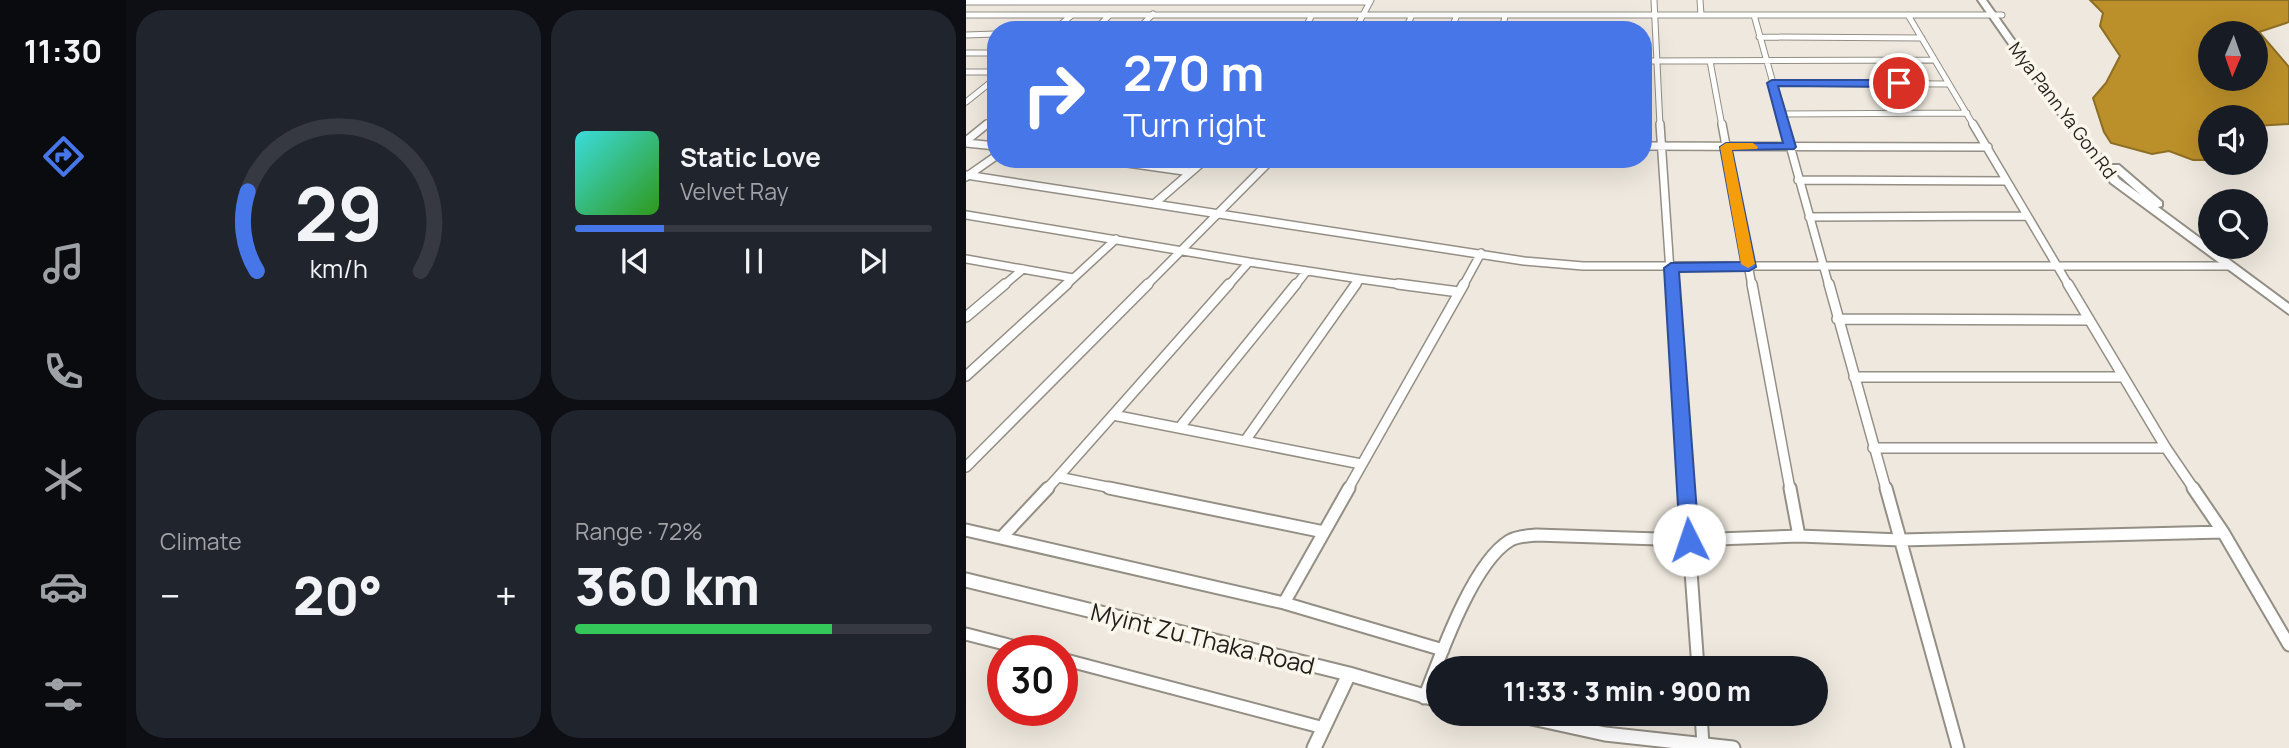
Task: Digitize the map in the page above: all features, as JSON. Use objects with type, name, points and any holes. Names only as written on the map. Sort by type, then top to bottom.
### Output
[{"type":"main road","name":"Mya Pann Ya Gon Rd","points":[[1982,0],[1997,15],[2109,161],[2150,198],[2198,232]]},
{"type":"main road","name":"Mya Pann Ya Gon Rd","points":[[1992,0],[1997,15],[2110,176],[2130,194],[2289,310]]},
{"type":"main road","points":[[2235,259],[2289,298]]},
{"type":"street","points":[[1654,0],[1697,656]]},
{"type":"street","points":[[1700,0],[1701,15]]},
{"type":"street","points":[[973,15],[994,1]]},
{"type":"street","points":[[1145,21],[1166,1]]},
{"type":"street","points":[[1223,15],[1235,1]]},
{"type":"street","points":[[966,2],[1371,1]]},
{"type":"street","points":[[1359,21],[1371,1]]},
{"type":"street","points":[[966,15],[1997,15]]},
{"type":"street","points":[[1065,21],[1072,15]]},
{"type":"street","points":[[1104,21],[1110,15]]},
{"type":"street","points":[[1309,21],[1312,15]]},
{"type":"street","points":[[1409,21],[1412,15]]},
{"type":"street","points":[[1455,21],[1457,15]]},
{"type":"street","points":[[1754,15],[1958,748]]},
{"type":"street","points":[[1908,15],[2166,449],[2223,532],[2289,645]]},
{"type":"street","points":[[1504,21],[1505,16]]},
{"type":"street","points":[[966,35],[987,34]]},
{"type":"street","points":[[1759,37],[1922,38]]},
{"type":"street","points":[[966,53],[987,53]]},
{"type":"street","points":[[1652,61],[1933,60]]},
{"type":"street","points":[[1710,61],[1799,536]]},
{"type":"street","points":[[966,72],[987,72]]},
{"type":"street","points":[[1772,83],[1949,84]]},
{"type":"street","points":[[966,102],[987,85]]},
{"type":"street","points":[[966,94],[976,94]]},
{"type":"street","points":[[1781,114],[1967,113]]},
{"type":"street","points":[[966,142],[987,124]]},
{"type":"street","points":[[966,142],[987,145]]},
{"type":"street","points":[[1652,146],[1988,147]]},
{"type":"street","points":[[967,176],[987,162]]},
{"type":"street","points":[[1163,168],[1191,172]]},
{"type":"street","points":[[1154,205],[1196,168]]},
{"type":"street","points":[[966,467],[1263,168]]},
{"type":"street","points":[[967,176],[1524,261],[1584,266],[2228,266]]},
{"type":"street","points":[[1798,180],[2006,181]]},
{"type":"street","points":[[966,215],[1306,272],[1458,292]]},
{"type":"street","points":[[1809,217],[2026,216]]},
{"type":"street","points":[[966,376],[1116,239]]},
{"type":"street","points":[[1284,603],[1481,253]]},
{"type":"street","points":[[968,261],[1073,278]]},
{"type":"street","points":[[1002,537],[1249,261]]},
{"type":"street","points":[[966,317],[1023,269]]},
{"type":"street","points":[[1180,427],[1306,272]]},
{"type":"street","points":[[1245,441],[1360,279]]},
{"type":"street","points":[[1838,319],[2088,320]]},
{"type":"street","points":[[1854,377],[2123,377]]},
{"type":"street","points":[[1113,415],[1361,464]]},
{"type":"street","points":[[1873,448],[2166,449]]},
{"type":"street","points":[[1058,477],[1324,532]]},
{"type":"street","points":[[966,530],[1284,603],[1443,650]]},
{"type":"street","points":[[1442,656],[1479,577],[1508,541],[1536,535],[1689,540],[1799,536],[1901,540],[2223,532]]},
{"type":"street","name":"Myint Zu Thaka Road","points":[[966,580],[1349,674],[1426,697]]},
{"type":"street","points":[[966,634],[987,639]]},
{"type":"street","points":[[1078,663],[1324,728]]},
{"type":"street","points":[[1314,748],[1349,674]]},
{"type":"street","points":[[1554,726],[1605,741],[1733,748]]},
{"type":"street","points":[[1702,726],[1703,745]]},
{"type":"shaded area","points":[[2090,0],[2289,0],[2289,22],[2268,29],[2268,21],[2198,21],[2198,91],[2268,91],[2268,42],[2289,67],[2289,124],[2268,125],[2268,105],[2198,105],[2198,160],[2169,151],[2152,154],[2111,143],[2104,132],[2093,98],[2106,83],[2120,56],[2100,26],[2103,13]]},
{"type":"slow traffic","points":[[1748,264],[1726,147],[1753,147]]},
{"type":"route","points":[[1689,540],[1671,268],[1749,267],[1726,147],[1790,147],[1772,83],[1899,83]]}]
